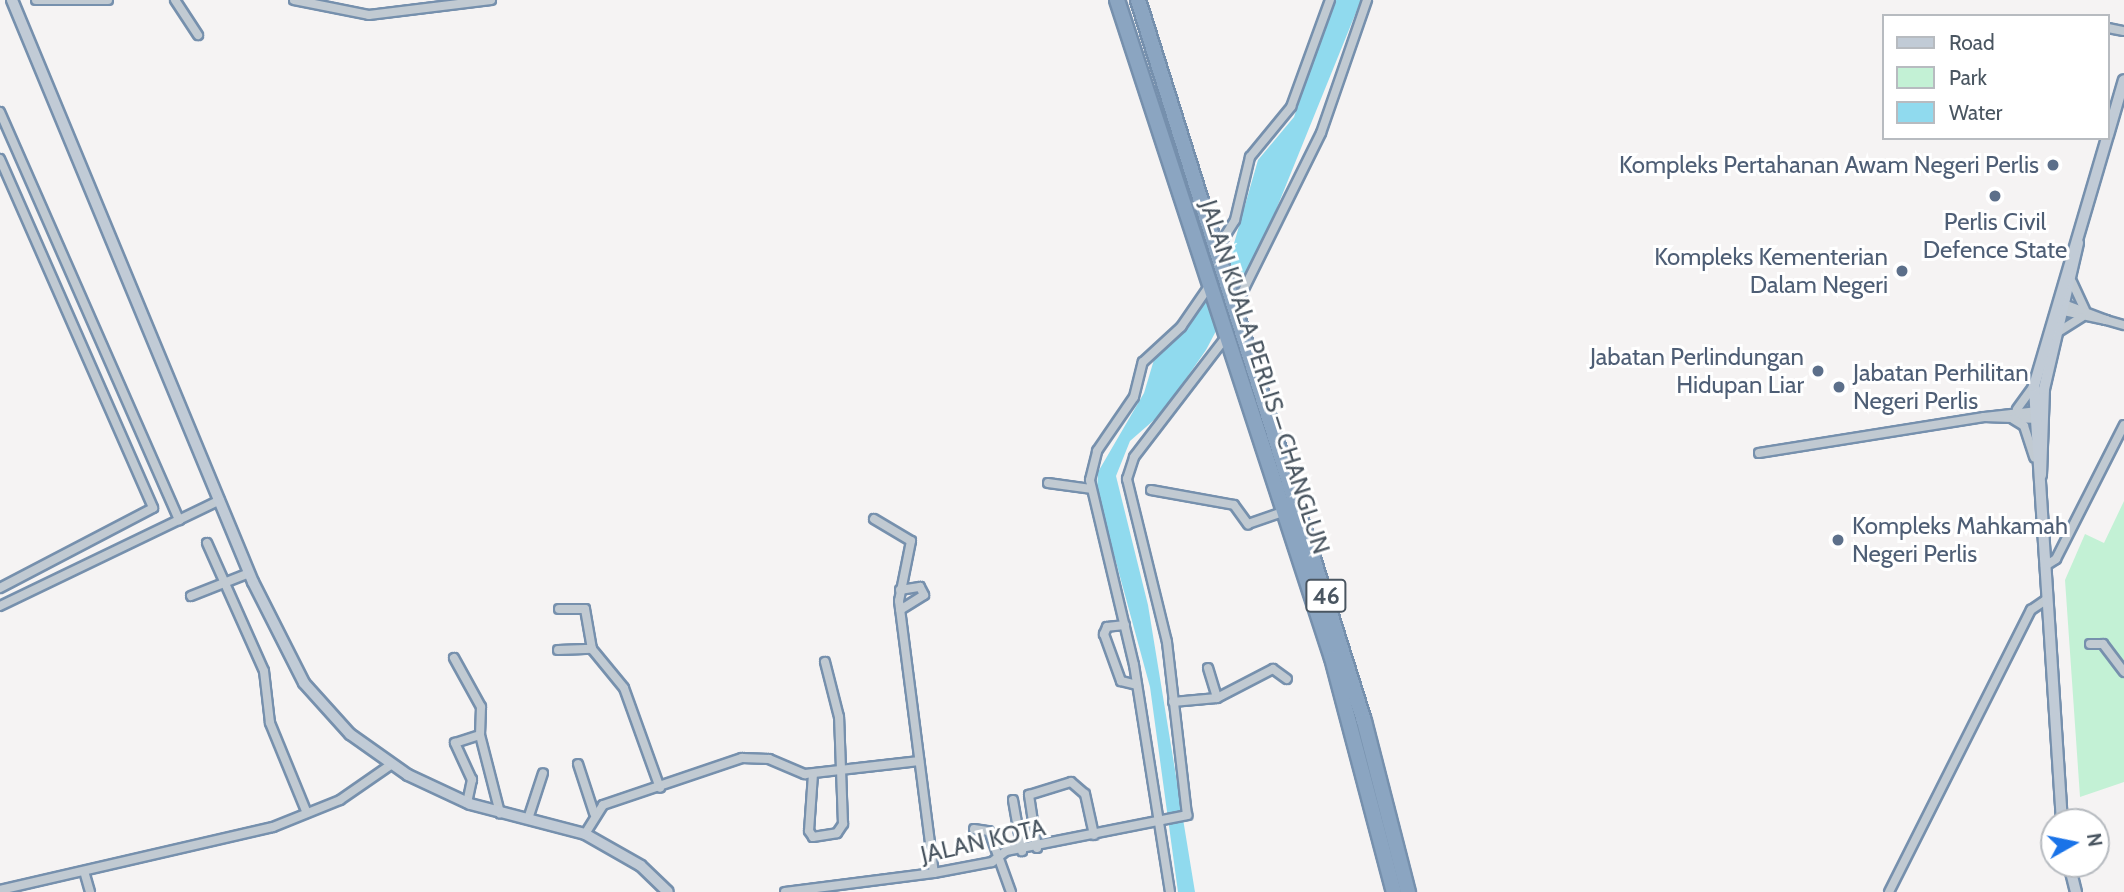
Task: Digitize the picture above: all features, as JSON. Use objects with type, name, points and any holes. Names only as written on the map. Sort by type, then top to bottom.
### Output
[{"type":"highway","name":"JALAN KUALA PERLIS – CHANGLUN","points":[[1117,0],[1212,284],[1353,725],[1394,892]]},
{"type":"highway","name":"JALAN KUALA PERLIS – CHANGLUN","points":[[1138,0],[1364,721],[1408,892]]},
{"type":"main road","points":[[12,0],[249,573],[304,683],[350,734],[392,764],[467,803],[584,834],[641,866],[668,892]]},
{"type":"main road","points":[[2110,130],[2124,80]]},
{"type":"main road","points":[[2040,505],[2034,386],[2107,140]]},
{"type":"main road","points":[[2061,808],[2045,566],[2034,457],[2037,415],[2055,336],[2058,306],[2075,265],[2082,223]]},
{"type":"street","points":[[36,0],[108,0]]},
{"type":"street","points":[[175,0],[198,35]]},
{"type":"street","points":[[295,0],[369,15],[492,0]]},
{"type":"street","points":[[1218,251],[1235,220],[1250,158],[1291,107],[1330,0]]},
{"type":"street","points":[[1235,304],[1321,133],[1367,0]]},
{"type":"street","points":[[0,112],[181,518]]},
{"type":"street","points":[[0,159],[153,508],[0,587]]},
{"type":"street","points":[[2075,265],[2073,292],[2086,314]]},
{"type":"street","points":[[1170,892],[1137,685],[1091,489],[1097,451],[1129,410],[1143,362],[1181,327],[1212,284]]},
{"type":"street","points":[[2058,306],[2124,325]]},
{"type":"street","points":[[2055,336],[2086,314]]},
{"type":"street","points":[[1227,332],[1135,457],[1126,480],[1163,623],[1173,702],[1217,698],[1266,670],[1277,669],[1287,678]]},
{"type":"street","points":[[2010,414],[2024,404],[2034,386]]},
{"type":"street","points":[[2010,414],[2024,426],[2034,457]]},
{"type":"street","points":[[1759,453],[1984,417],[2037,415]]},
{"type":"street","points":[[2045,566],[2056,559],[2124,425]]},
{"type":"street","points":[[1048,483],[1091,489]]},
{"type":"street","points":[[1151,489],[1234,505],[1248,524],[1285,511]]},
{"type":"street","points":[[0,606],[220,499]]},
{"type":"street","points":[[874,519],[911,541],[900,590],[900,610],[934,873]]},
{"type":"street","points":[[207,543],[264,671],[270,723],[307,813]]},
{"type":"street","points":[[191,596],[249,573]]},
{"type":"street","points":[[900,590],[920,587],[924,595],[900,610]]},
{"type":"street","points":[[1889,892],[2031,610],[2046,600]]},
{"type":"street","points":[[559,610],[585,609],[592,649],[627,692],[660,788]]},
{"type":"street","points":[[1125,625],[1107,627],[1104,634],[1121,681],[1137,685]]},
{"type":"street","points":[[2090,644],[2103,644],[2124,672]]},
{"type":"street","points":[[558,650],[592,649]]},
{"type":"street","points":[[454,659],[480,703],[480,735],[500,813]]},
{"type":"street","points":[[813,774],[808,812],[813,837],[841,830],[838,707],[825,662]]},
{"type":"street","points":[[1208,668],[1217,698]]},
{"type":"street","name":"JALAN KOTA","points":[[785,892],[934,873],[999,855],[1186,816],[1173,702]]},
{"type":"street","points":[[467,803],[472,780],[456,743],[480,735]]},
{"type":"street","points":[[594,813],[742,758],[813,774],[919,761]]},
{"type":"street","points":[[0,890],[23,888],[84,871],[253,834],[341,800],[392,764]]},
{"type":"street","points":[[578,764],[594,813],[584,834]]},
{"type":"street","points":[[528,819],[543,773]]},
{"type":"street","points":[[1037,848],[1029,795],[1071,782],[1085,794],[1094,835]]},
{"type":"street","points":[[1013,800],[1022,850]]},
{"type":"street","points":[[974,829],[989,831],[1012,892]]},
{"type":"street","points":[[84,871],[90,892]]},
{"type":"green space","points":[[2124,501],[2124,782],[2080,797],[2065,580],[2085,534],[2104,543]]},
{"type":"water","points":[[1334,0],[1361,0],[1263,242],[1206,350],[1162,413],[1130,441],[1116,476],[1148,605],[1195,892],[1178,892],[1150,687],[1097,492],[1098,472],[1144,393],[1156,353],[1175,341],[1200,308],[1233,247],[1258,160],[1294,117]]},
{"type":"place","name":"Kompleks Pertahanan Awam Negeri Perlis","points":[[2053,165]]},
{"type":"place","name":"Perlis Civil Defence State","points":[[1995,196]]},
{"type":"place","name":"Kompleks Kementerian Dalam Negeri","points":[[1902,271]]},
{"type":"place","name":"Jabatan Perlindungan Hidupan Liar","points":[[1818,371]]},
{"type":"place","name":"Jabatan Perhilitan Negeri Perlis","points":[[1839,387]]},
{"type":"place","name":"Kompleks Mahkamah Negeri Perlis","points":[[1838,540]]}]
